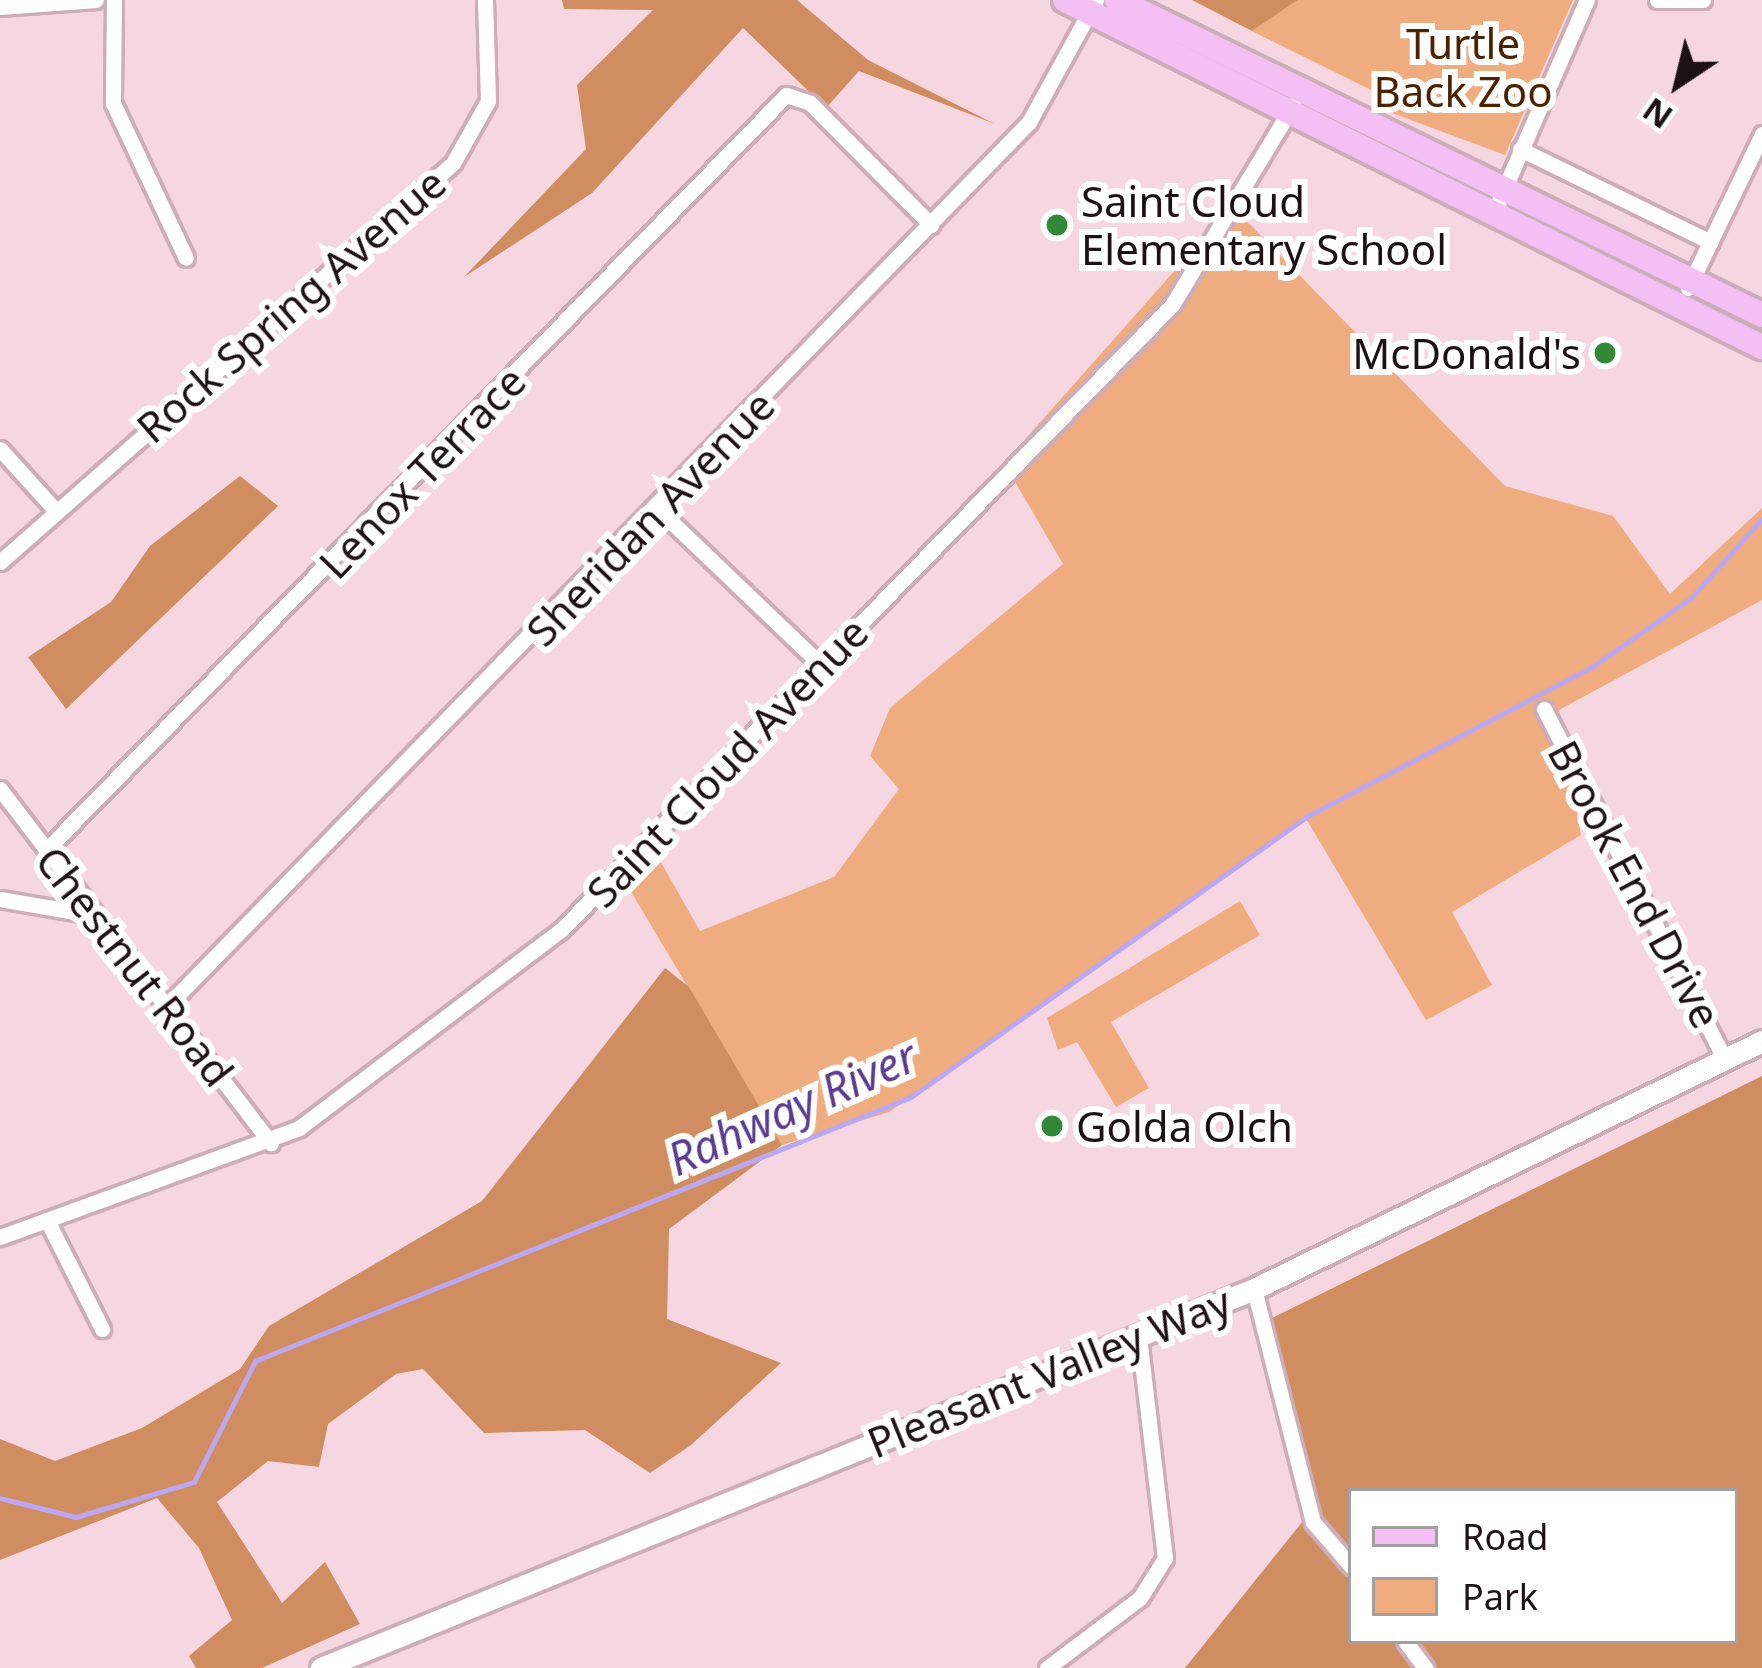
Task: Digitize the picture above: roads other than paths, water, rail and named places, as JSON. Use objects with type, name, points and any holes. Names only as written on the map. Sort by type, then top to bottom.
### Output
[{"type":"main road","points":[[1065,0],[1093,7],[1294,104],[1501,192],[1762,315]]},
{"type":"main road","points":[[1117,0],[1492,217],[1762,347]]},
{"type":"main road","name":"Pleasant Valley Way","points":[[321,1668],[1254,1289],[1762,1041]]},
{"type":"street","points":[[0,7],[96,0]]},
{"type":"street","points":[[113,0],[113,103],[186,259]]},
{"type":"street","name":"Rock Spring Avenue","points":[[0,562],[453,163],[488,101],[485,0]]},
{"type":"street","points":[[1492,217],[1587,0]]},
{"type":"street","points":[[1657,0],[1678,6],[1703,0]]},
{"type":"street","name":"Sheridan Avenue","points":[[167,1006],[659,510],[1028,122],[1093,7]]},
{"type":"street","name":"Lenox Terrace","points":[[46,850],[794,95],[931,225]]},
{"type":"street","name":"Saint Cloud Avenue","points":[[0,1237],[271,1143],[512,973],[822,666],[1172,305],[1294,104]]},
{"type":"street","points":[[1677,307],[1762,134]]},
{"type":"street","points":[[1520,149],[1711,242]]},
{"type":"street","points":[[0,449],[57,512]]},
{"type":"street","points":[[659,510],[822,666]]},
{"type":"street","name":"Brook End Drive","points":[[1544,709],[1725,1059]]},
{"type":"street","name":"Chestnut Road","points":[[0,789],[271,1143]]},
{"type":"street","points":[[0,899],[93,915]]},
{"type":"street","points":[[48,1222],[102,1329]]},
{"type":"street","points":[[1254,1289],[1313,1522],[1348,1563]]},
{"type":"street","points":[[1047,1668],[1140,1598],[1166,1558],[1139,1335]]},
{"type":"waterway","name":"Rahway River","points":[[0,1498],[76,1517],[194,1482],[255,1361],[911,1097],[1306,817],[1592,667],[1691,598],[1762,519]]},
{"type":"place","name":"Saint Cloud Elementary School","points":[[1057,225]]},
{"type":"place","name":"McDonald's","points":[[1605,353]]},
{"type":"place","name":"Golda Olch","points":[[1052,1126]]},
{"type":"park label","name":"Turtle Back Zoo","points":[[1463,67]]}]
